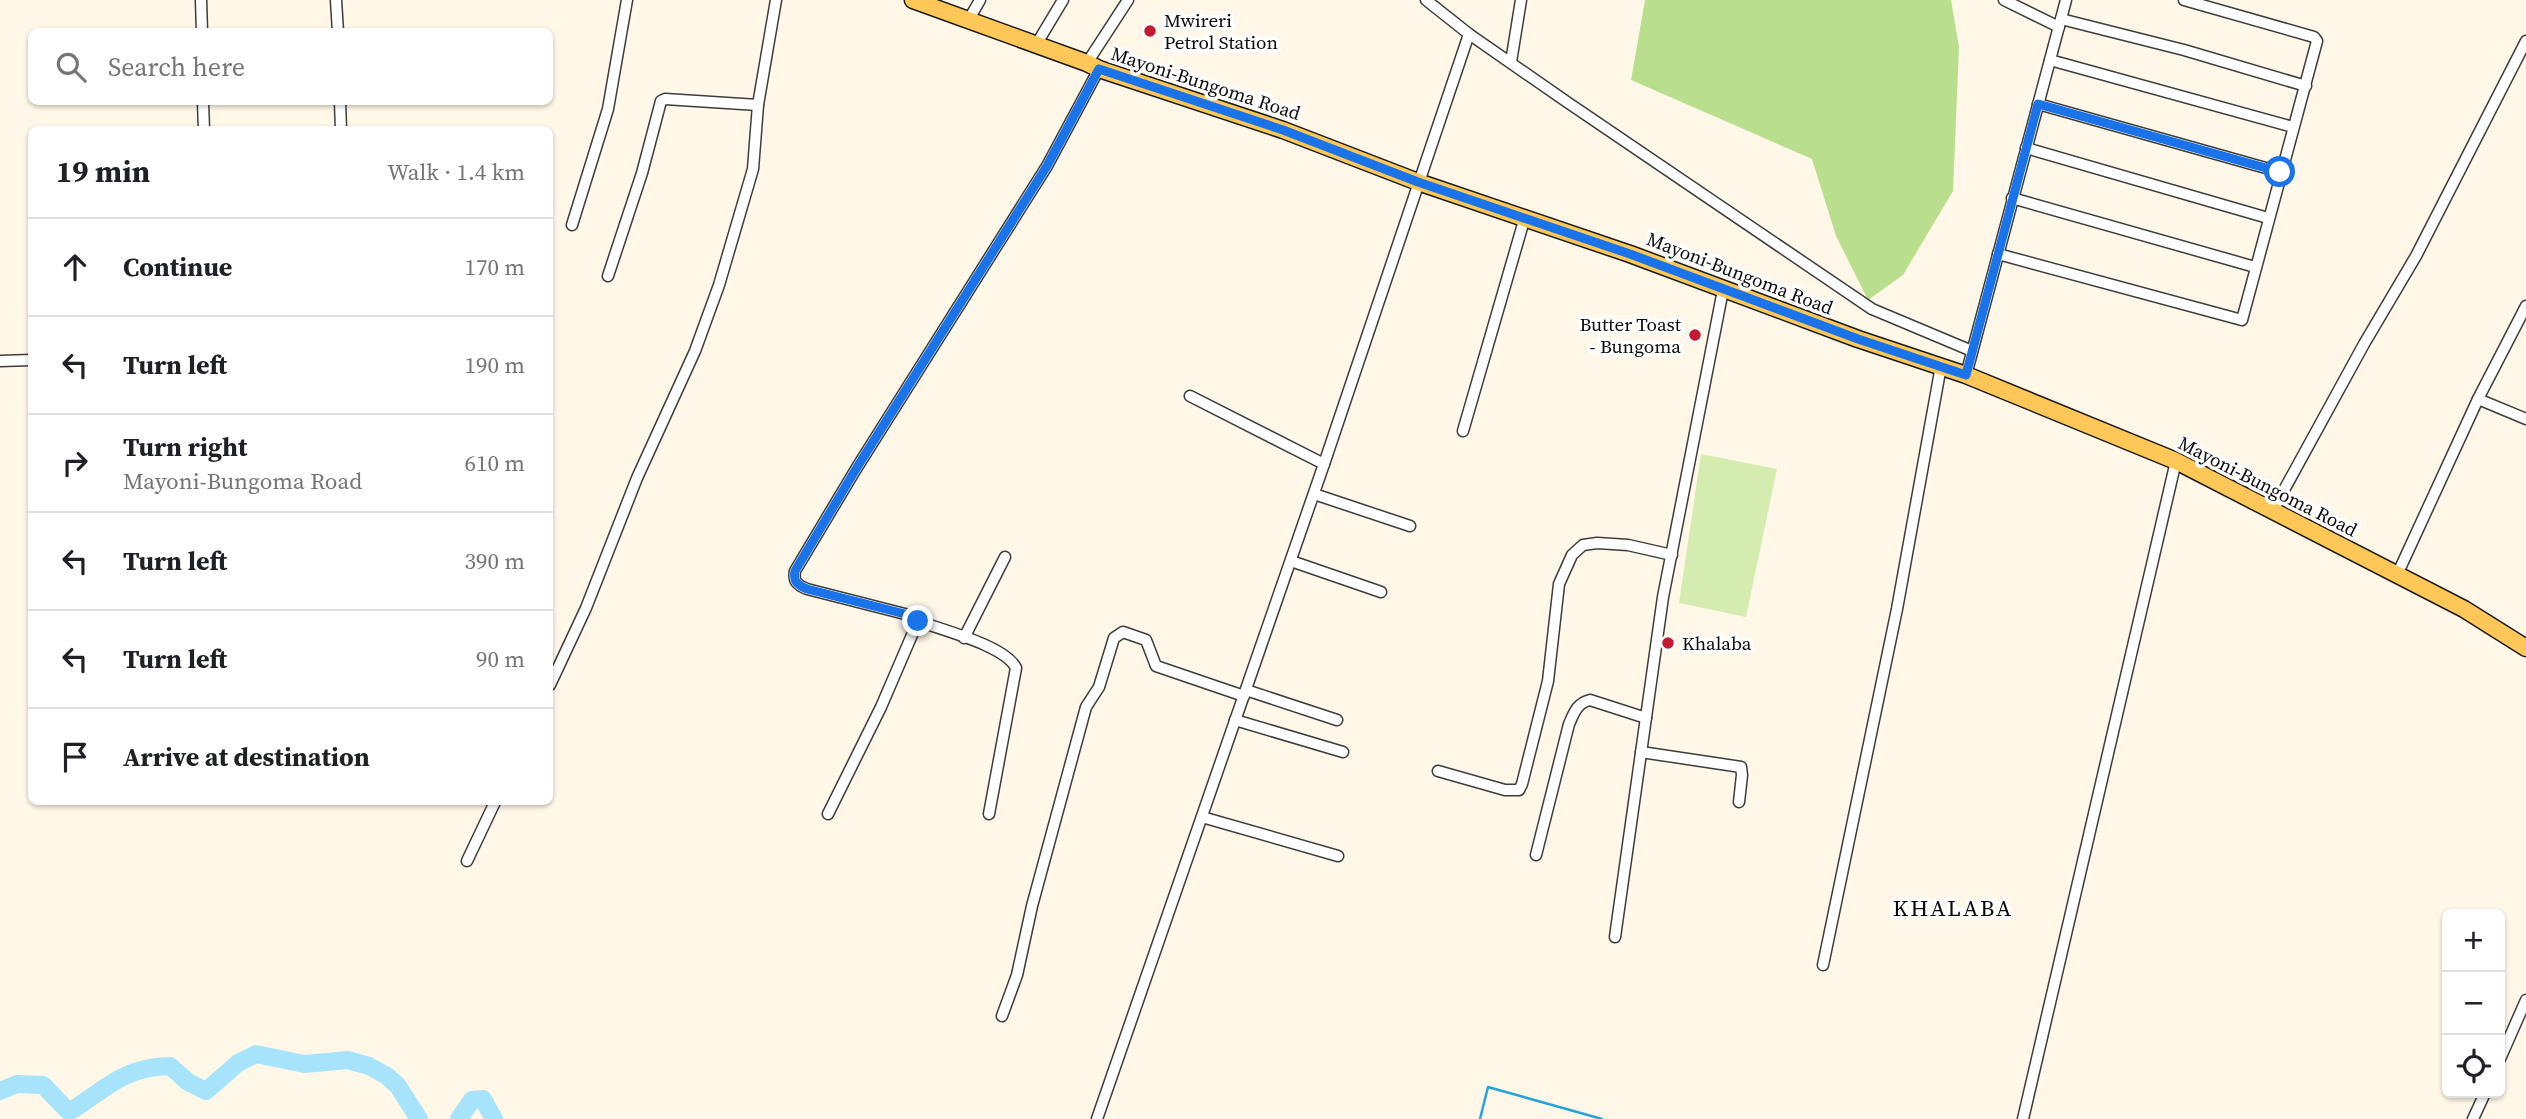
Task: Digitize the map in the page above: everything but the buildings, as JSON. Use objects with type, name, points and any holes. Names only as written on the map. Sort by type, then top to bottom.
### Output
[{"type":"main road","name":"Mayoni-Bungoma Road","points":[[913,0],[1093,66],[1283,130],[1418,182],[1630,254],[1858,339],[1966,375],[2176,461],[2464,609],[2526,649]]},
{"type":"street","points":[[201,0],[202,28]]},
{"type":"street","points":[[336,0],[338,28]]},
{"type":"street","points":[[572,225],[608,109],[627,0]]},
{"type":"street","points":[[553,679],[586,608],[637,478],[695,351],[746,200],[753,169],[758,105],[776,0]]},
{"type":"street","points":[[968,22],[980,0]]},
{"type":"street","points":[[1037,45],[1063,0]]},
{"type":"street","points":[[989,814],[1016,668],[1012,660],[905,614],[807,589],[796,583],[795,571],[1040,177],[1128,0]]},
{"type":"street","points":[[1426,0],[1469,34],[1872,309],[1972,351]]},
{"type":"street","points":[[1511,62],[1521,0]]},
{"type":"street","points":[[2004,0],[2060,23],[2184,50],[2306,86]]},
{"type":"street","points":[[1966,375],[2066,0]]},
{"type":"street","points":[[1998,254],[2239,321],[2243,317],[2316,45],[2314,37],[2184,0]]},
{"type":"street","points":[[1097,1119],[1314,494],[1469,34]]},
{"type":"street","points":[[2272,512],[2364,344],[2416,256],[2526,41]]},
{"type":"street","points":[[2050,60],[2293,127]]},
{"type":"street","points":[[608,276],[642,173],[662,99],[758,105]]},
{"type":"street","points":[[2038,104],[2280,172]]},
{"type":"street","points":[[203,105],[204,126]]},
{"type":"street","points":[[340,105],[341,126]]},
{"type":"street","points":[[2026,148],[2268,218]]},
{"type":"street","points":[[2012,198],[2255,267]]},
{"type":"street","points":[[1463,431],[1525,217]]},
{"type":"street","points":[[1615,937],[1661,611],[1723,290]]},
{"type":"street","points":[[2397,575],[2478,400],[2526,306]]},
{"type":"street","points":[[0,360],[28,360]]},
{"type":"street","points":[[1823,965],[1897,609],[1941,366]]},
{"type":"street","points":[[1190,396],[1324,464]]},
{"type":"street","points":[[2478,400],[2526,419]]},
{"type":"street","points":[[2024,1119],[2176,461]]},
{"type":"street","points":[[1314,494],[1410,526]]},
{"type":"street","points":[[1438,771],[1505,790],[1519,790],[1548,681],[1559,584],[1572,555],[1583,545],[1597,543],[1628,545],[1672,555]]},
{"type":"street","points":[[964,638],[1005,557]]},
{"type":"street","points":[[1290,561],[1381,592]]},
{"type":"street","points":[[828,814],[881,707],[918,621]]},
{"type":"street","points":[[1003,1016],[1017,975],[1032,906],[1086,707],[1098,687],[1114,638],[1123,632],[1143,638],[1149,644],[1156,666],[1337,720]]},
{"type":"street","points":[[1535,855],[1569,724],[1576,709],[1582,702],[1590,700],[1646,718]]},
{"type":"street","points":[[1235,720],[1343,752]]},
{"type":"street","points":[[1641,752],[1741,767],[1739,802]]},
{"type":"street","points":[[467,861],[494,805]]},
{"type":"street","points":[[1202,817],[1338,856]]},
{"type":"street","points":[[2505,1048],[2526,1000]]},
{"type":"street","points":[[2473,1119],[2483,1098]]},
{"type":"green space","points":[[1645,0],[1951,0],[1959,47],[1953,191],[1903,275],[1868,300],[1836,236],[1812,159],[1631,80]]},
{"type":"green space","points":[[1701,454],[1777,469],[1746,617],[1679,603]]},
{"type":"waterway","points":[[0,1091],[17,1084],[43,1085],[69,1112],[127,1075],[154,1067],[170,1066],[188,1082],[206,1091],[238,1063],[256,1054],[304,1064],[348,1060],[369,1066],[387,1076],[398,1086],[419,1119]]},
{"type":"waterway","points":[[1480,1119],[1488,1087],[1602,1119]]},
{"type":"waterway","points":[[459,1119],[472,1100],[483,1099],[494,1119]]},
{"type":"place","name":"Mwireri Petrol Station","points":[[1150,31]]},
{"type":"place","name":"Butter Toast - Bungoma","points":[[1695,335]]},
{"type":"place","name":"Khalaba","points":[[1668,643]]},
{"type":"district","name":"KHALABA","points":[[1953,908]]},
{"type":"route","points":[[918,621],[905,614],[807,589],[796,583],[795,571],[1047,166],[1099,69],[1283,130],[1418,182],[1525,217],[1858,339],[1966,375],[2038,104],[2280,172]]}]
